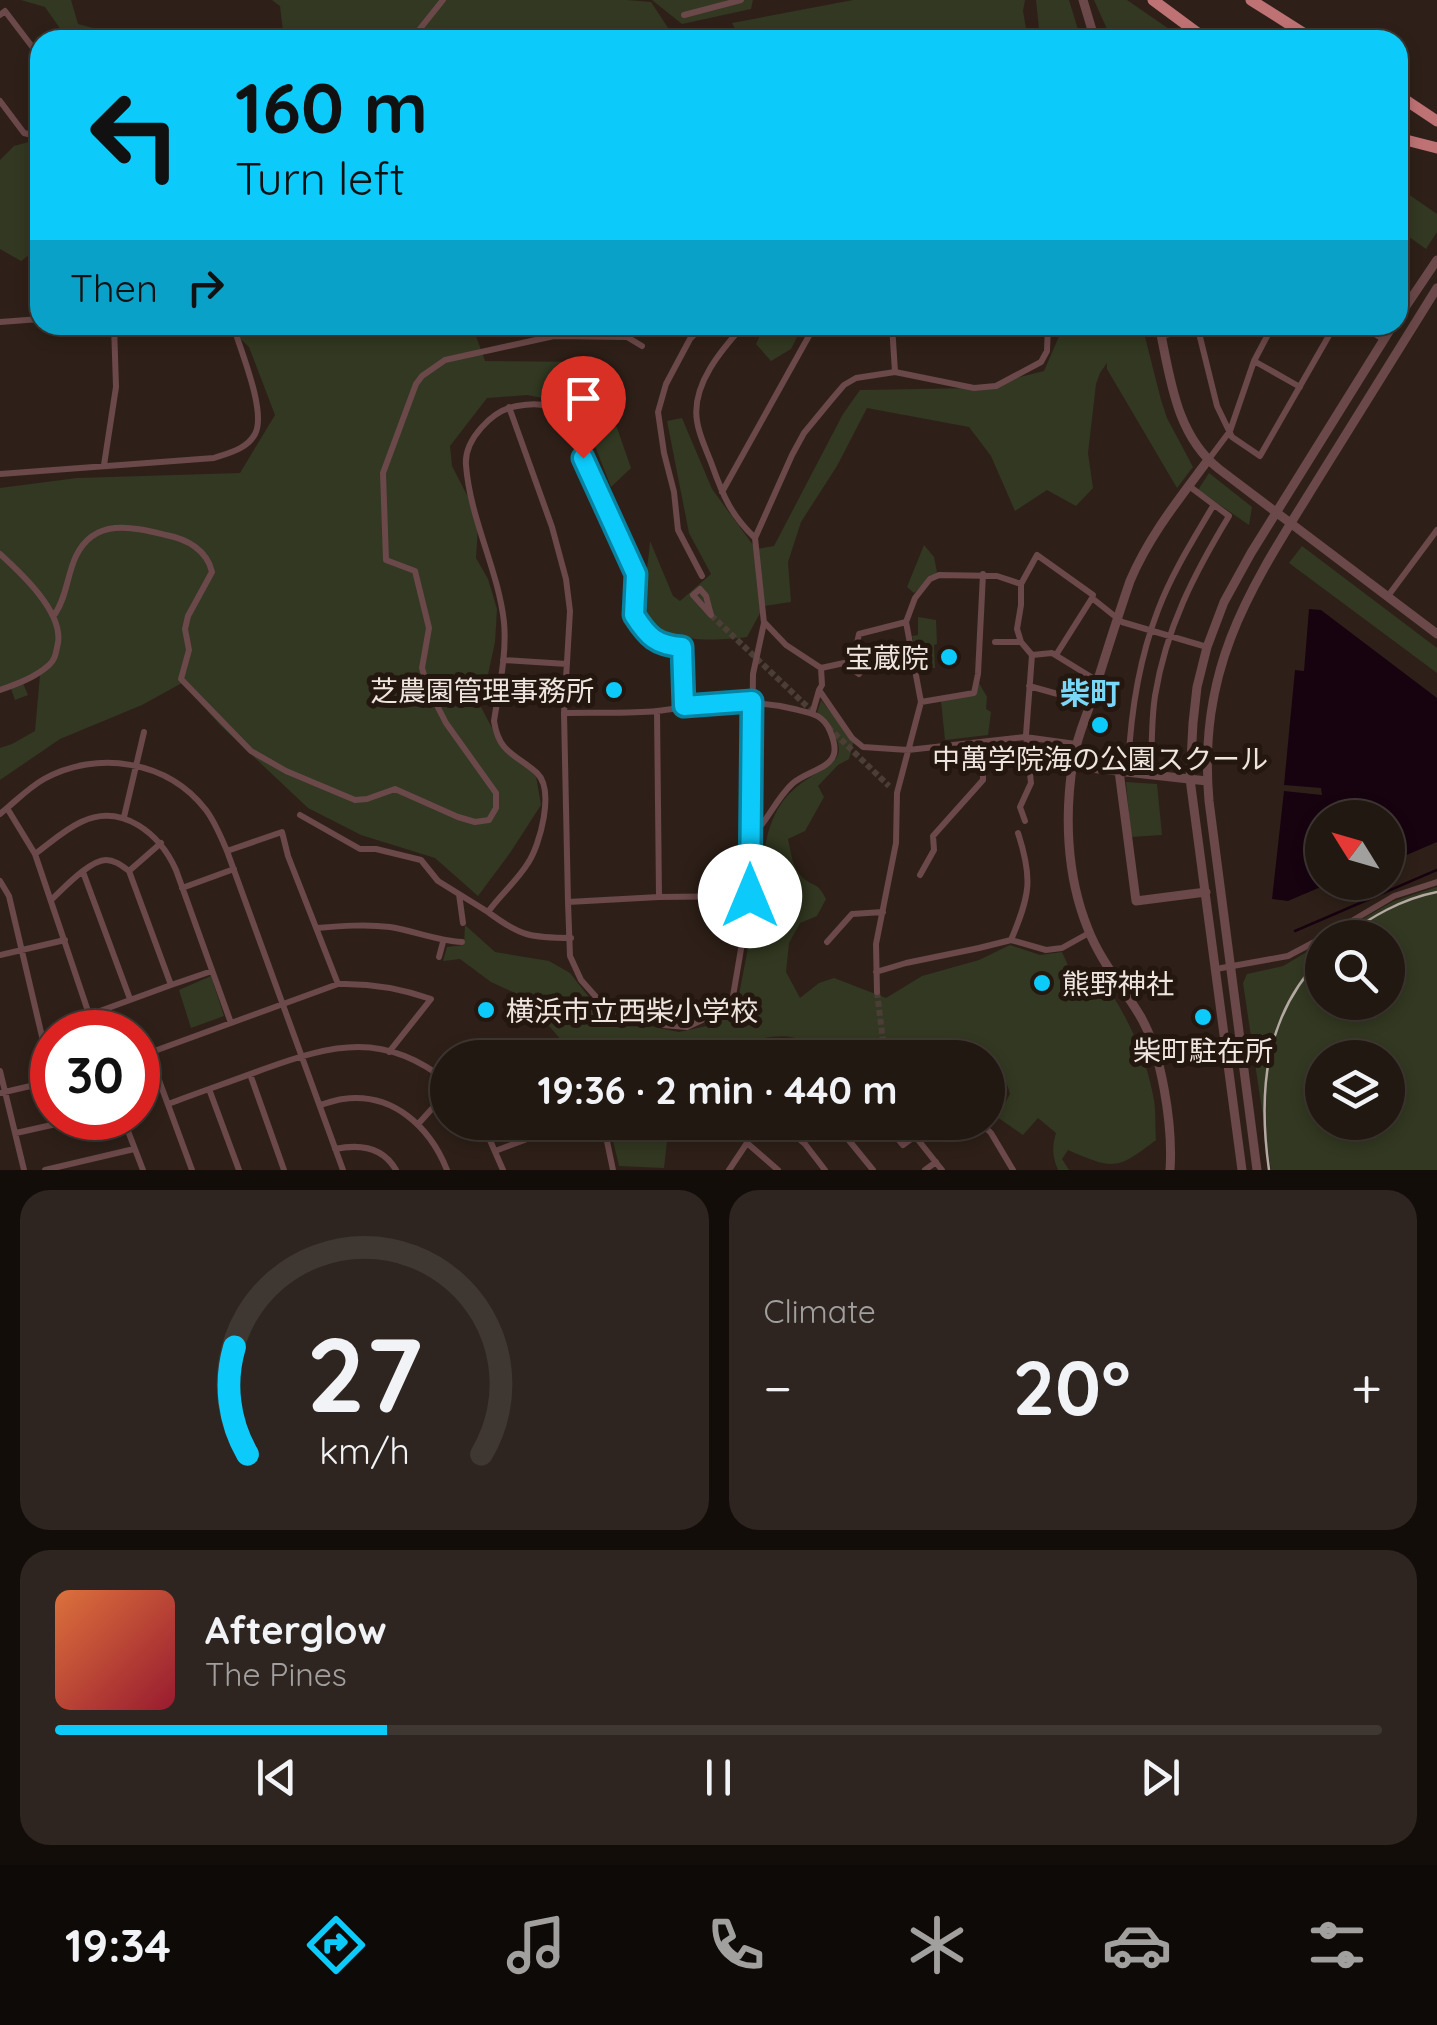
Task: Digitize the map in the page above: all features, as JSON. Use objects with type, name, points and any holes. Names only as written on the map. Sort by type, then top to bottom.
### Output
[{"type":"highway","points":[[1153,0],[1194,30]]},
{"type":"highway","points":[[1252,0],[1298,30]]},
{"type":"highway","points":[[1408,102],[1437,121]]},
{"type":"highway","points":[[1408,141],[1437,148]]},
{"type":"street","points":[[419,30],[444,0]]},
{"type":"street","points":[[684,15],[741,0]]},
{"type":"street","points":[[1082,0],[1090,30]]},
{"type":"street","points":[[0,15],[6,11],[30,43]]},
{"type":"street","points":[[0,101],[24,133],[30,134]]},
{"type":"street","points":[[1408,303],[1437,260]]},
{"type":"street","points":[[1408,334],[1437,288]]},
{"type":"street","points":[[0,322],[30,320]]},
{"type":"street","points":[[104,465],[116,387],[114,335]]},
{"type":"street","points":[[0,474],[214,458],[239,450],[256,434],[258,410],[236,335]]},
{"type":"street","points":[[694,335],[666,384],[658,412],[678,530],[702,576]]},
{"type":"street","points":[[736,335],[711,369],[696,411],[722,494],[736,518],[755,538]]},
{"type":"street","points":[[722,494],[810,335]]},
{"type":"street","points":[[893,335],[895,372]]},
{"type":"street","points":[[509,407],[552,527],[570,611],[564,713],[570,956],[581,980],[597,998],[623,1004],[664,1026],[687,1027],[714,1014],[733,996],[750,896],[753,674],[764,622],[755,538],[781,477],[804,433],[844,385],[856,378],[895,372],[974,388],[996,386],[1041,362],[1047,335]]},
{"type":"street","points":[[1161,335],[1176,406],[1208,460],[1437,634]]},
{"type":"street","points":[[1199,335],[1217,406],[1232,437],[1260,456],[1329,335]]},
{"type":"street","points":[[1170,1170],[1168,1114],[1148,1033],[1088,929],[1074,876],[1067,816],[1072,766],[1096,680],[1140,556],[1230,431],[1254,361],[1268,335]]},
{"type":"street","points":[[1379,335],[1384,338]]},
{"type":"street","points":[[1242,1170],[1190,780],[1194,711],[1207,646],[1224,602],[1386,335]]},
{"type":"street","points":[[1257,1170],[1208,781],[1210,718],[1219,669],[1251,588],[1408,335]]},
{"type":"street","points":[[54,614],[62,603],[76,554],[105,528],[135,528],[189,542],[206,556],[212,572],[188,616],[185,629],[189,650],[181,679],[251,751],[286,771],[355,800],[395,789],[458,817],[474,822],[489,820],[496,808],[496,793],[446,723],[422,668],[429,628],[415,571],[386,560],[382,473],[416,384],[445,360],[554,336],[627,337],[642,346]]},
{"type":"street","points":[[1254,361],[1300,387]]},
{"type":"street","points":[[488,912],[530,861],[547,797],[542,779],[508,752],[496,734],[504,618],[466,462],[481,429],[509,407],[546,404],[568,427],[636,574],[634,615],[663,646],[682,647],[684,706]]},
{"type":"street","points":[[1151,775],[1154,698],[1170,636],[1194,575],[1229,516],[1188,486]]},
{"type":"street","points":[[1206,892],[1136,901],[1124,772],[1136,686],[1151,629],[1177,567],[1213,506]]},
{"type":"street","points":[[1388,596],[1437,530]]},
{"type":"street","points":[[0,554],[26,578],[54,614],[59,635],[56,657],[50,665],[27,680],[0,690]]},
{"type":"street","points":[[1025,820],[1020,807],[1032,783],[1026,735],[1032,655],[1021,642],[1017,629],[1021,584],[1037,555],[1082,586],[1117,619],[1207,646]]},
{"type":"street","points":[[1177,567],[1194,575]]},
{"type":"street","points":[[877,992],[876,944],[896,843],[897,793],[922,702],[906,622],[915,598],[930,579],[949,574],[982,574],[1006,577],[1021,584]]},
{"type":"street","points":[[922,702],[974,693],[982,574]]},
{"type":"street","points":[[1056,655],[1092,598]]},
{"type":"street","points":[[764,622],[786,645],[821,668],[844,663],[859,674],[859,634],[906,622]]},
{"type":"street","points":[[995,642],[1021,642]]},
{"type":"street","points":[[1032,655],[1052,653],[1096,680]]},
{"type":"street","points":[[504,660],[568,664]]},
{"type":"street","points":[[813,712],[822,685],[821,668]]},
{"type":"street","points":[[1029,686],[1090,703]]},
{"type":"street","points":[[820,690],[852,738],[864,747],[908,750],[1028,738],[1076,744]]},
{"type":"street","points":[[564,713],[752,701],[813,712],[828,726],[834,756],[826,766],[792,785],[750,838]]},
{"type":"street","points":[[656,710],[659,897]]},
{"type":"street","points":[[124,817],[144,732]]},
{"type":"street","points":[[920,875],[934,850],[932,836],[983,780],[982,742]]},
{"type":"street","points":[[0,814],[40,782],[73,767],[118,763],[169,776],[206,810],[234,869],[343,1170]]},
{"type":"street","points":[[1072,766],[1208,781]]},
{"type":"street","points":[[890,786],[897,793]]},
{"type":"street","points":[[7,808],[35,854],[87,1010]]},
{"type":"street","points":[[300,815],[360,849],[421,860],[438,880],[513,930],[538,938],[570,938]]},
{"type":"street","points":[[35,854],[85,820],[124,817],[161,843],[182,888],[231,1023]]},
{"type":"street","points":[[227,851],[282,832],[338,984]]},
{"type":"street","points":[[1011,940],[1023,912],[1028,883],[1018,833]]},
{"type":"street","points":[[129,870],[161,843]]},
{"type":"street","points":[[52,898],[102,860],[129,870],[171,984]]},
{"type":"street","points":[[182,888],[234,869]]},
{"type":"street","points":[[83,872],[130,1000]]},
{"type":"street","points":[[0,881],[8,896],[36,1010]]},
{"type":"street","points":[[1353,920],[1394,896],[1437,882]]},
{"type":"street","points":[[459,893],[463,922]]},
{"type":"street","points":[[568,902],[750,896]]},
{"type":"street","points":[[826,942],[852,914],[882,912]]},
{"type":"street","points":[[316,928],[368,925],[413,932],[443,942],[462,942]]},
{"type":"street","points":[[876,972],[1011,940],[1046,950],[1062,948],[1088,929]]},
{"type":"street","points":[[0,955],[65,940]]},
{"type":"street","points":[[439,957],[443,942]]},
{"type":"street","points":[[1216,969],[1288,956],[1305,947]]},
{"type":"street","points":[[103,1010],[212,972]]},
{"type":"street","points":[[160,1049],[282,1002],[338,984],[364,983],[390,986],[432,999],[389,1052]]},
{"type":"street","points":[[426,997],[432,985]]},
{"type":"street","points":[[168,1104],[301,1056],[342,1047],[374,1048],[430,1069]]},
{"type":"street","points":[[0,1071],[2,1092],[24,1170]]},
{"type":"street","points":[[250,1074],[284,1170]]},
{"type":"street","points":[[160,1083],[192,1170]]},
{"type":"street","points":[[2,1092],[30,1085]]},
{"type":"street","points":[[209,1089],[239,1170]]},
{"type":"street","points":[[320,1105],[343,1099],[378,1102],[404,1112],[419,1123],[442,1155],[447,1170]]},
{"type":"street","points":[[419,1123],[430,1111]]},
{"type":"street","points":[[16,1134],[30,1131]]},
{"type":"street","points":[[131,1140],[143,1170]]},
{"type":"street","points":[[490,1140],[503,1170]]},
{"type":"street","points":[[495,1151],[524,1140]]},
{"type":"street","points":[[607,1140],[613,1170]]},
{"type":"street","points":[[729,1170],[749,1140]]},
{"type":"street","points":[[800,1140],[826,1170]]},
{"type":"street","points":[[849,1140],[873,1170]]},
{"type":"street","points":[[918,1140],[942,1170]]},
{"type":"street","points":[[996,1140],[1013,1170]]},
{"type":"street","points":[[747,1143],[778,1170]]},
{"type":"street","points":[[335,1149],[352,1145],[370,1148],[392,1162],[396,1170]]},
{"type":"street","points":[[45,1170],[134,1149]]},
{"type":"street","points":[[925,1170],[936,1162]]},
{"type":"green space","points":[[21,0],[71,0],[78,24],[100,30],[61,30],[45,7]]},
{"type":"green space","points":[[272,0],[627,0],[651,2],[669,30],[283,30],[280,6]]},
{"type":"green space","points":[[652,0],[753,0],[751,9],[682,24]]},
{"type":"green space","points":[[853,0],[1025,0],[1026,30],[736,30],[732,23]]},
{"type":"green space","points":[[1036,0],[1069,0],[1078,30],[1039,30]]},
{"type":"green space","points":[[1094,0],[1127,0],[1170,30],[1107,30]]},
{"type":"green space","points":[[30,142],[30,254],[21,261],[0,249],[0,160],[14,146]]},
{"type":"green space","points":[[1408,194],[1437,214],[1437,232],[1426,249],[1408,236]]},
{"type":"green space","points":[[236,335],[476,335],[485,361],[594,362],[631,468],[611,487],[579,405],[527,395],[487,398],[450,446],[452,466],[478,526],[476,558],[488,579],[497,609],[495,642],[481,707],[501,745],[536,776],[541,805],[478,896],[435,858],[361,835],[308,808],[220,725],[182,683],[142,705],[60,739],[0,780],[0,748],[35,731],[40,675],[18,680],[28,695],[15,700],[10,686],[0,689],[0,488],[77,478],[240,473],[275,415],[249,347]]},
{"type":"green space","points":[[760,335],[798,335],[791,349],[771,361],[756,344]]},
{"type":"green space","points":[[1060,335],[1145,335],[1167,418],[1193,467],[1177,488],[1107,363],[1096,384],[1088,453],[1093,488],[1076,506],[1047,490],[1015,511],[991,456],[969,427],[867,408],[837,466],[801,522],[788,562],[791,602],[764,606],[747,637],[687,638],[659,628],[650,618],[645,598],[650,541],[673,596],[680,601],[711,574],[689,533],[667,421],[682,418],[712,489],[756,549],[774,546],[843,414],[860,390],[975,388],[1044,371]]},
{"type":"green space","points":[[1209,473],[1252,507],[1249,525],[1198,490]]},
{"type":"green space","points":[[924,545],[934,557],[937,572],[914,593],[907,587]]},
{"type":"green space","points":[[1302,546],[1437,648],[1437,673],[1289,563]]},
{"type":"green space","points":[[918,617],[936,620],[935,668],[921,668],[912,636],[918,635]]},
{"type":"green space","points":[[979,683],[987,697],[986,709],[991,712],[988,735],[945,740],[941,701],[975,694]]},
{"type":"green space","points":[[821,700],[854,741],[849,759],[818,786],[824,797],[805,831],[788,839],[796,870],[818,887],[826,899],[817,916],[800,923],[789,943],[786,972],[800,998],[819,983],[834,978],[886,998],[922,976],[979,960],[1010,945],[1040,955],[1062,952],[1075,981],[1095,971],[1124,1016],[1150,1083],[1156,1140],[1115,1164],[1068,1150],[1062,1159],[1069,1170],[1058,1170],[1053,1152],[1056,1133],[1038,1118],[1023,1135],[1005,1123],[1005,1103],[1010,1094],[1005,1081],[1005,1040],[801,1040],[783,1036],[754,1040],[561,1040],[549,1026],[552,1006],[541,993],[524,997],[491,982],[460,959],[443,961],[447,947],[464,945],[465,925],[495,952],[549,961],[570,973],[592,1001],[618,1006],[654,1027],[679,1032],[711,1025],[738,1000],[752,927],[766,905],[763,861],[774,817],[790,793],[834,761],[838,753],[831,730],[817,713]]},
{"type":"green space","points":[[1034,745],[1069,746],[1064,771],[1051,772],[1047,766],[1035,769]]},
{"type":"green space","points":[[1126,782],[1157,784],[1162,835],[1131,837]]},
{"type":"green space","points":[[1437,887],[1437,1170],[1271,1170],[1243,983],[1247,974],[1283,966],[1305,953],[1305,1020],[1405,1020],[1405,920],[1361,920],[1394,901]]},
{"type":"green space","points":[[211,976],[224,1016],[191,1028],[179,990]]},
{"type":"green space","points":[[613,1140],[667,1140],[664,1168],[619,1166]]},
{"type":"shaded area","points":[[1309,609],[1321,610],[1437,698],[1437,842],[1405,856],[1405,800],[1305,800],[1305,894],[1288,901],[1272,899],[1284,791],[1322,795],[1321,788],[1284,785],[1295,670],[1304,671]]},
{"type":"waterway","points":[[1295,931],[1437,870]]},
{"type":"tunnel","points":[[711,615],[815,714]]},
{"type":"tunnel","points":[[828,727],[889,786]]},
{"type":"tunnel","points":[[877,992],[883,1040]]},
{"type":"tram line","points":[[1369,920],[1411,899],[1437,892]]},
{"type":"tram line","points":[[1269,1170],[1264,1112],[1270,1056],[1288,1004],[1305,978]]},
{"type":"place","name":"宝蔵院","points":[[949,657]]},
{"type":"place","name":"芝農園管理事務所","points":[[614,690]]},
{"type":"place","name":"中萬学院海の公園スクール","points":[[1100,725]]},
{"type":"place","name":"熊野神社","points":[[1042,983]]},
{"type":"place","name":"横浜市立西柴小学校","points":[[486,1010]]},
{"type":"place","name":"柴町駐在所","points":[[1203,1017]]},
{"type":"district","name":"柴町","points":[[1090,693]]},
{"type":"route","points":[[583,458],[636,574],[634,615],[642,628],[663,646],[682,647],[684,706],[752,701],[750,896]]}]
